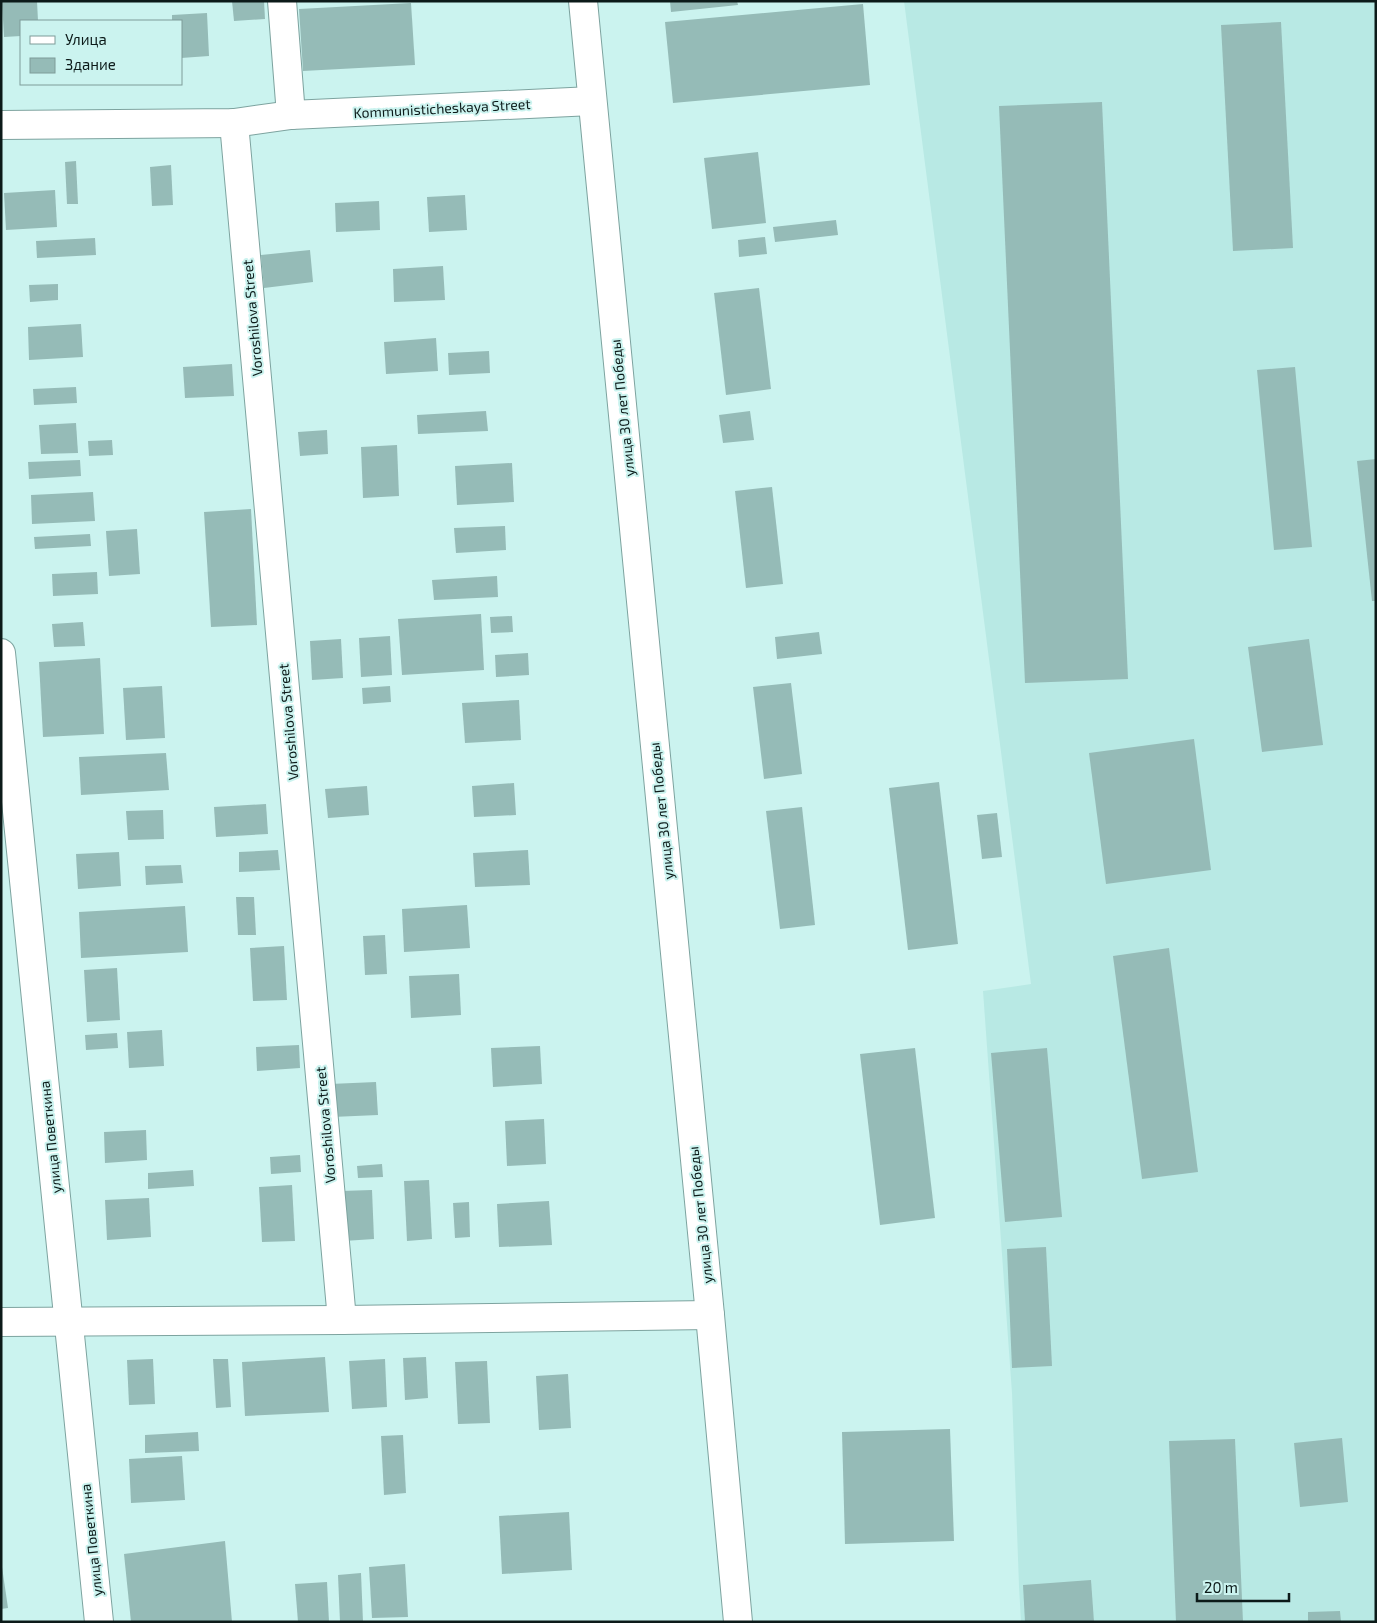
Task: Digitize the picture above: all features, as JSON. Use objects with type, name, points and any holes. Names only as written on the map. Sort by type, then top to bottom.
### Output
[{"type":"street","points":[[282,1],[291,114]]},
{"type":"street","name":"улица 30 лет Победы","points":[[583,1],[738,1622]]},
{"type":"street","name":"Kommunisticheskaya Street","points":[[1,125],[234,123],[291,114],[592,101]]},
{"type":"street","name":"Voroshilova Street","points":[[234,123],[342,1320]]},
{"type":"street","name":"улица Поветкина","points":[[1,653],[99,1622]]},
{"type":"street","points":[[1,1322],[710,1315]]},
{"type":"shaded area","points":[[904,1],[1376,1],[1376,1622],[1021,1622],[1012,1393],[983,991],[1031,984]]},
{"type":"building","points":[[2,1],[37,1],[38,20],[20,20],[20,36],[4,37]]},
{"type":"building","points":[[232,1],[264,1],[265,19],[234,21]]},
{"type":"building","points":[[670,1],[737,1],[738,5],[671,12]]},
{"type":"building","points":[[411,3],[415,65],[303,71],[299,9]]},
{"type":"building","points":[[863,4],[870,85],[673,103],[665,22]]},
{"type":"building","points":[[207,13],[209,56],[182,58],[182,20],[172,20],[172,15]]},
{"type":"building","points":[[1281,22],[1293,248],[1233,251],[1221,25]]},
{"type":"building","points":[[1102,102],[1128,679],[1025,683],[999,106]]},
{"type":"building","points":[[758,152],[766,223],[712,229],[704,158]]},
{"type":"building","points":[[76,161],[78,204],[67,204],[65,162]]},
{"type":"building","points":[[171,165],[173,205],[152,206],[150,167]]},
{"type":"building","points":[[55,190],[57,227],[6,230],[4,193]]},
{"type":"building","points":[[465,195],[467,230],[429,232],[427,197]]},
{"type":"building","points":[[379,201],[380,230],[336,232],[335,203]]},
{"type":"building","points":[[836,220],[838,235],[775,242],[773,227]]},
{"type":"building","points":[[765,237],[767,254],[739,257],[738,240]]},
{"type":"building","points":[[95,238],[96,255],[37,258],[36,241]]},
{"type":"building","points":[[310,250],[313,282],[264,288],[261,255]]},
{"type":"building","points":[[443,266],[445,300],[394,302],[393,269]]},
{"type":"building","points":[[58,284],[58,300],[30,302],[29,285]]},
{"type":"building","points":[[759,288],[771,389],[726,395],[714,293]]},
{"type":"building","points":[[81,324],[83,357],[29,360],[28,327]]},
{"type":"building","points":[[436,338],[438,371],[386,374],[384,342]]},
{"type":"building","points":[[489,351],[490,373],[449,375],[448,353]]},
{"type":"building","points":[[232,364],[234,396],[185,398],[183,367]]},
{"type":"building","points":[[1295,367],[1312,547],[1274,550],[1257,370]]},
{"type":"building","points":[[76,387],[77,403],[34,405],[33,389]]},
{"type":"building","points":[[486,411],[488,431],[418,434],[417,415]]},
{"type":"building","points":[[750,411],[754,440],[723,443],[719,415]]},
{"type":"building","points":[[76,423],[78,453],[41,454],[39,425]]},
{"type":"building","points":[[327,430],[328,454],[300,456],[298,432]]},
{"type":"building","points":[[112,440],[113,455],[89,456],[88,441]]},
{"type":"building","points":[[397,445],[399,496],[363,498],[361,447]]},
{"type":"building","points":[[1376,459],[1376,601],[1372,601],[1357,461]]},
{"type":"building","points":[[80,460],[81,476],[29,479],[28,462]]},
{"type":"building","points":[[512,463],[514,502],[457,505],[455,466]]},
{"type":"building","points":[[772,487],[783,584],[746,588],[735,491]]},
{"type":"building","points":[[93,492],[95,521],[32,524],[31,495]]},
{"type":"building","points":[[251,509],[257,625],[211,627],[204,512]]},
{"type":"building","points":[[505,526],[506,550],[456,553],[454,528]]},
{"type":"building","points":[[137,529],[140,574],[109,576],[106,531]]},
{"type":"building","points":[[90,534],[91,546],[35,549],[34,537]]},
{"type":"building","points":[[97,572],[98,594],[53,596],[52,574]]},
{"type":"building","points":[[497,576],[498,597],[434,600],[432,580]]},
{"type":"building","points":[[481,614],[484,670],[402,675],[398,619]]},
{"type":"building","points":[[512,616],[513,632],[491,633],[490,617]]},
{"type":"building","points":[[83,622],[85,646],[54,647],[52,624]]},
{"type":"building","points":[[819,632],[822,654],[777,659],[775,637]]},
{"type":"building","points":[[390,636],[392,675],[361,677],[359,638]]},
{"type":"building","points":[[341,639],[343,678],[312,680],[310,641]]},
{"type":"building","points":[[1309,639],[1323,745],[1262,752],[1248,647]]},
{"type":"building","points":[[528,653],[529,675],[496,677],[495,655]]},
{"type":"building","points":[[100,658],[104,734],[43,737],[39,662]]},
{"type":"building","points":[[791,683],[802,774],[764,779],[753,687]]},
{"type":"building","points":[[162,686],[165,738],[126,740],[123,688]]},
{"type":"building","points":[[390,686],[391,702],[363,704],[362,688]]},
{"type":"building","points":[[519,700],[521,740],[465,743],[462,703]]},
{"type":"building","points":[[1194,739],[1211,870],[1106,884],[1089,753]]},
{"type":"building","points":[[166,753],[169,790],[81,795],[79,757]]},
{"type":"building","points":[[939,782],[958,944],[908,950],[889,788]]},
{"type":"building","points":[[514,783],[516,815],[474,817],[472,786]]},
{"type":"building","points":[[367,786],[369,815],[328,818],[325,789]]},
{"type":"building","points":[[266,804],[268,834],[216,837],[214,807]]},
{"type":"building","points":[[802,807],[815,925],[780,929],[766,811]]},
{"type":"building","points":[[163,810],[164,839],[128,840],[126,811]]},
{"type":"building","points":[[997,813],[1002,857],[982,859],[977,815]]},
{"type":"building","points":[[278,850],[280,870],[239,872],[239,852]]},
{"type":"building","points":[[528,850],[530,885],[475,887],[473,853]]},
{"type":"building","points":[[119,852],[121,886],[78,889],[76,854]]},
{"type":"building","points":[[181,865],[183,883],[146,885],[145,866]]},
{"type":"building","points":[[236,897],[254,897],[256,935],[238,935]]},
{"type":"building","points":[[467,905],[470,948],[404,952],[402,909]]},
{"type":"building","points":[[185,906],[188,952],[81,958],[79,912]]},
{"type":"building","points":[[385,935],[387,974],[365,975],[363,936]]},
{"type":"building","points":[[284,946],[287,1000],[253,1001],[250,948]]},
{"type":"building","points":[[1169,948],[1198,1172],[1142,1179],[1113,956]]},
{"type":"building","points":[[117,968],[120,1020],[87,1022],[84,970]]},
{"type":"building","points":[[459,974],[461,1015],[411,1018],[409,976]]},
{"type":"building","points":[[162,1030],[164,1066],[129,1068],[127,1032]]},
{"type":"building","points":[[117,1033],[118,1048],[86,1050],[85,1035]]},
{"type":"building","points":[[299,1045],[300,1068],[257,1071],[256,1047]]},
{"type":"building","points":[[540,1046],[542,1084],[493,1087],[491,1048]]},
{"type":"building","points":[[915,1048],[935,1218],[880,1225],[860,1054]]},
{"type":"building","points":[[1047,1048],[1062,1217],[1005,1222],[991,1053]]},
{"type":"building","points":[[376,1082],[378,1115],[332,1117],[330,1084]]},
{"type":"building","points":[[544,1119],[546,1164],[507,1166],[505,1121]]},
{"type":"building","points":[[146,1130],[147,1160],[105,1163],[104,1132]]},
{"type":"building","points":[[300,1155],[301,1172],[271,1174],[270,1157]]},
{"type":"building","points":[[382,1164],[383,1177],[358,1178],[357,1166]]},
{"type":"building","points":[[193,1170],[194,1186],[148,1189],[148,1173]]},
{"type":"building","points":[[429,1180],[432,1239],[407,1241],[404,1181]]},
{"type":"building","points":[[292,1185],[295,1241],[262,1242],[259,1187]]},
{"type":"building","points":[[372,1190],[374,1239],[344,1241],[341,1191]]},
{"type":"building","points":[[149,1198],[151,1237],[107,1240],[105,1200]]},
{"type":"building","points":[[549,1201],[552,1245],[499,1247],[497,1204]]},
{"type":"building","points":[[469,1202],[470,1237],[455,1238],[453,1203]]},
{"type":"building","points":[[1046,1247],[1052,1366],[1012,1368],[1007,1249]]},
{"type":"building","points":[[325,1357],[329,1412],[245,1416],[242,1362]]},
{"type":"building","points":[[426,1357],[428,1398],[405,1400],[403,1358]]},
{"type":"building","points":[[153,1359],[155,1404],[129,1405],[127,1360]]},
{"type":"building","points":[[213,1359],[228,1359],[231,1407],[216,1408]]},
{"type":"building","points":[[385,1359],[387,1407],[352,1409],[349,1361]]},
{"type":"building","points":[[487,1361],[490,1423],[458,1424],[455,1362]]},
{"type":"building","points":[[568,1374],[571,1428],[539,1430],[536,1376]]},
{"type":"building","points":[[950,1429],[954,1541],[845,1544],[842,1432]]},
{"type":"building","points":[[198,1432],[199,1451],[145,1453],[145,1435]]},
{"type":"building","points":[[403,1435],[406,1493],[384,1495],[381,1436]]},
{"type":"building","points":[[1342,1438],[1348,1502],[1300,1507],[1294,1443]]},
{"type":"building","points":[[1235,1439],[1243,1622],[1176,1622],[1169,1441]]},
{"type":"building","points":[[182,1456],[185,1500],[131,1503],[129,1459]]},
{"type":"building","points":[[569,1512],[572,1570],[502,1574],[499,1516]]},
{"type":"building","points":[[225,1541],[232,1622],[131,1622],[124,1554]]},
{"type":"building","points":[[405,1564],[408,1617],[372,1618],[369,1567]]},
{"type":"building","points":[[1,1568],[8,1608],[1,1609]]},
{"type":"building","points":[[361,1573],[363,1622],[340,1622],[338,1575]]},
{"type":"building","points":[[1091,1580],[1094,1622],[1025,1622],[1023,1585]]},
{"type":"building","points":[[327,1582],[329,1622],[298,1622],[295,1584]]},
{"type":"building","points":[[1340,1611],[1341,1622],[1308,1622],[1308,1612]]}]
